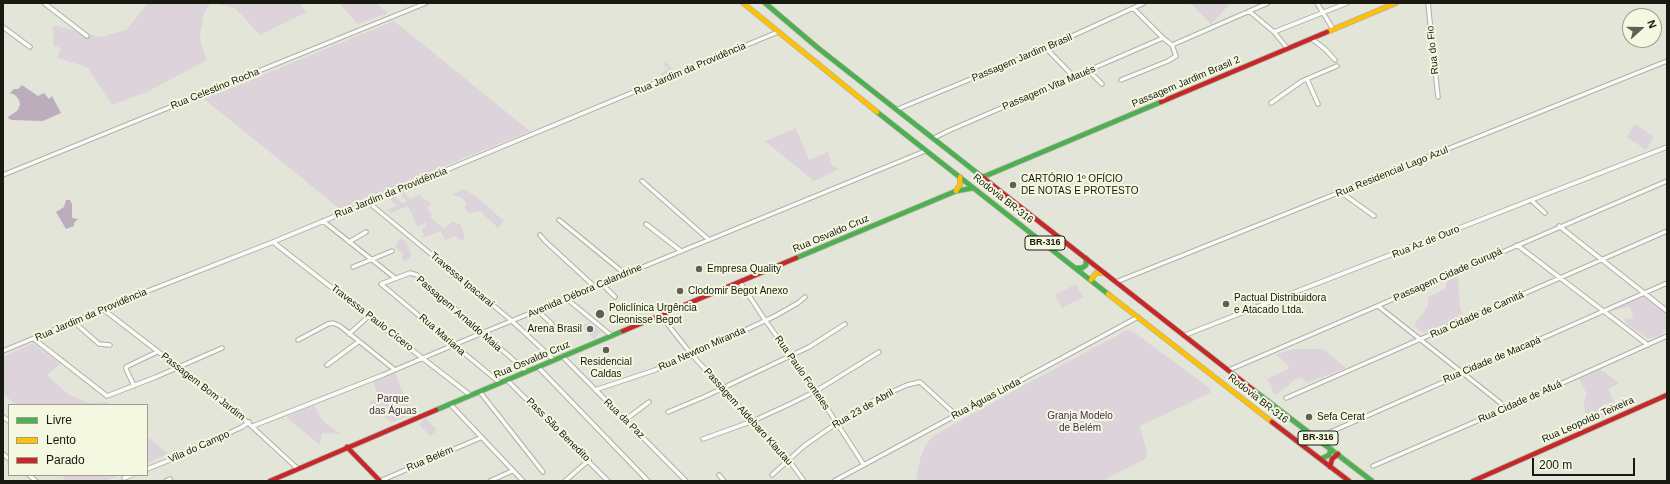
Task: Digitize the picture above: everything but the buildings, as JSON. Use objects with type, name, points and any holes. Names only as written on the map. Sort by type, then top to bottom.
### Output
[{"type":"main road","name":"Rodovia BR-316","points":[[743,3],[919,145],[1349,481]]},
{"type":"main road","name":"Rodovia BR-316","points":[[765,3],[818,48],[1262,397],[1317,438]]},
{"type":"main road","name":"Passagem Jardim Brasil 2","points":[[983,177],[1396,3]]},
{"type":"main road","points":[[956,191],[960,185],[960,177]]},
{"type":"main road","name":"Rua Osvaldo Cruz","points":[[270,481],[526,371],[661,316],[956,191],[974,188]]},
{"type":"main road","points":[[1077,268],[1082,268],[1086,265],[1086,258]]},
{"type":"main road","points":[[1092,280],[1096,273],[1104,273]]},
{"type":"main road","name":"Rua Leopoldo Teixeira","points":[[1473,481],[1667,395]]},
{"type":"main road","name":"BR-316","points":[[1317,438],[1372,481]]},
{"type":"main road","points":[[347,447],[380,481]]},
{"type":"main road","points":[[1321,459],[1329,455],[1331,449]]},
{"type":"main road","points":[[1330,467],[1332,459],[1338,454]]},
{"type":"street","points":[[44,3],[87,36]]},
{"type":"street","name":"Rua Celestino Rocha","points":[[3,175],[426,3]]},
{"type":"street","name":"Passagem Jardim Brasil","points":[[898,110],[1046,48],[1144,3]]},
{"type":"street","points":[[1172,45],[1266,3]]},
{"type":"street","points":[[1317,3],[1333,29]]},
{"type":"street","points":[[1274,32],[1347,3]]},
{"type":"street","name":"Rua do Fio","points":[[1428,3],[1438,97]]},
{"type":"street","points":[[1121,80],[1171,60],[1175,58],[1176,54],[1172,45],[1133,8]]},
{"type":"street","points":[[1249,11],[1274,32],[1288,49]]},
{"type":"street","points":[[3,26],[30,47]]},
{"type":"street","name":"Rua Jardim da Providência","points":[[3,351],[34,340],[147,291],[273,242],[778,32]]},
{"type":"street","name":"Passagem Vita Maués","points":[[934,138],[1163,38]]},
{"type":"street","points":[[1312,39],[1325,48],[1335,60]]},
{"type":"street","points":[[1046,48],[1074,77]]},
{"type":"street","name":"Rua Residencial Lago Azul","points":[[1116,282],[1342,193],[1667,61]]},
{"type":"street","points":[[1271,103],[1292,87],[1337,66]]},
{"type":"street","points":[[1089,71],[1102,84]]},
{"type":"street","points":[[1307,79],[1318,104]]},
{"type":"street","points":[[917,154],[919,145]]},
{"type":"street","name":"Rua Az de Ouro","points":[[1185,335],[1667,148]]},
{"type":"street","name":"Avenida Débora Calandrine","points":[[253,426],[396,370],[708,239],[926,150]]},
{"type":"street","name":"Passagem Cidade Gurupá","points":[[1229,370],[1667,180]]},
{"type":"street","points":[[642,181],[708,239]]},
{"type":"street","points":[[1342,193],[1374,216]]},
{"type":"street","points":[[1532,200],[1545,213]]},
{"type":"street","name":"Travessa Ipacaraí","points":[[368,202],[512,321],[554,360]]},
{"type":"street","points":[[559,220],[625,274]]},
{"type":"street","points":[[323,221],[395,278]]},
{"type":"street","points":[[646,224],[681,251]]},
{"type":"street","points":[[1559,226],[1667,311]]},
{"type":"street","name":"Rua Cidade de Camitá","points":[[1286,398],[1420,340],[1600,259],[1667,231]]},
{"type":"street","points":[[349,242],[366,232]]},
{"type":"street","points":[[540,235],[596,287]]},
{"type":"street","name":"Travessa Paulo Cícero","points":[[273,242],[370,315],[470,395]]},
{"type":"street","points":[[1517,245],[1561,277],[1648,345]]},
{"type":"street","points":[[353,267],[392,251]]},
{"type":"street","name":"Passagem Arnaldo Maia","points":[[395,278],[410,273],[416,275],[526,371]]},
{"type":"street","name":"Rua Mariana","points":[[395,278],[381,284],[500,383]]},
{"type":"street","name":"Rua Paulo Fonteles","points":[[740,282],[765,320],[816,391],[864,464]]},
{"type":"street","name":"Rua Cidade de Macapá","points":[[1317,438],[1667,283]]},
{"type":"street","points":[[602,284],[615,297]]},
{"type":"street","name":"Rua Newton Miranda","points":[[594,390],[649,372],[692,355],[791,308],[805,297]]},
{"type":"street","points":[[567,299],[612,336]]},
{"type":"street","points":[[1378,306],[1507,408]]},
{"type":"street","name":"Passagem Bom Jardim","points":[[104,310],[157,352],[180,367],[249,422],[298,469]]},
{"type":"street","points":[[538,311],[552,324]]},
{"type":"street","points":[[349,334],[370,315]]},
{"type":"street","name":"Passagem Aldebaro Klautau","points":[[661,316],[692,355],[788,459],[804,481]]},
{"type":"street","name":"Rua Águas Linda","points":[[834,481],[1138,317]]},
{"type":"street","points":[[74,322],[99,344],[110,345]]},
{"type":"street","points":[[298,340],[331,323],[340,326],[358,342],[396,370]]},
{"type":"street","points":[[668,412],[791,356],[814,344],[845,324]]},
{"type":"street","name":"Rua Cidade de Afuá","points":[[1373,466],[1667,336]]},
{"type":"street","points":[[34,340],[105,395],[110,395],[134,386],[222,348]]},
{"type":"street","points":[[327,365],[358,342]]},
{"type":"street","points":[[134,386],[126,369],[128,366],[157,352]]},
{"type":"street","points":[[703,439],[753,421],[816,391],[879,352]]},
{"type":"street","name":"Rua da Paz","points":[[562,356],[594,390],[686,481]]},
{"type":"street","points":[[538,366],[648,481]]},
{"type":"street","name":"Pass São Benedito","points":[[507,380],[589,460],[608,481]]},
{"type":"street","name":"Rua 23 de Abril","points":[[772,475],[804,446],[837,423],[880,397],[907,385],[920,382],[956,415]]},
{"type":"street","points":[[480,392],[544,472]]},
{"type":"street","points":[[625,420],[649,402]]},
{"type":"street","points":[[450,404],[480,438],[523,481]]},
{"type":"street","name":"Vila do Campo","points":[[148,468],[180,456],[242,428],[249,422]]},
{"type":"street","name":"Rua Belém","points":[[380,481],[480,438]]},
{"type":"street","points":[[565,481],[589,460]]},
{"type":"street","points":[[490,481],[512,470]]},
{"type":"street","points":[[719,475],[724,481]]},
{"type":"street","points":[[124,478],[129,476]]},
{"type":"street","points":[[166,481],[170,479]]},
{"type":"green space","points":[[148,3],[211,3],[204,13],[200,33],[201,44],[207,60],[147,92],[112,105],[87,67],[57,58],[61,48],[54,46],[53,25],[100,37],[126,30]]},
{"type":"green space","points":[[213,3],[299,3],[307,12],[260,35],[235,8]]},
{"type":"green space","points":[[339,3],[376,3],[388,13],[358,24]]},
{"type":"green space","points":[[1190,3],[1226,3],[1229,5],[1211,24]]},
{"type":"green space","points":[[394,21],[530,131],[340,209],[204,99]]},
{"type":"green space","points":[[665,62],[675,71],[662,76],[660,74],[668,69],[663,64]]},
{"type":"green space","points":[[1635,124],[1654,137],[1646,150],[1627,137]]},
{"type":"green space","points":[[796,128],[809,160],[828,152],[832,165],[839,169],[814,181],[765,141]]},
{"type":"green space","points":[[464,189],[478,198],[504,221],[498,228],[480,211],[468,213],[464,206],[467,203],[461,197],[452,195]]},
{"type":"green space","points":[[404,192],[410,199],[420,194],[424,200],[432,204],[427,208],[432,214],[430,217],[444,229],[452,222],[460,224],[465,238],[462,241],[454,236],[445,240],[441,231],[421,238],[424,234],[422,230],[427,223],[417,226],[408,206],[391,213],[387,210],[396,206],[388,197],[394,195],[402,203],[407,202],[400,194]]},
{"type":"green space","points":[[400,238],[405,241],[410,249],[407,251],[411,251],[410,258],[404,262],[402,257],[404,255],[395,247]]},
{"type":"green space","points":[[1458,276],[1460,306],[1463,316],[1424,333],[1419,330],[1414,325],[1428,306],[1428,297],[1445,289],[1447,281]]},
{"type":"green space","points":[[1076,284],[1083,297],[1062,308],[1055,295]]},
{"type":"green space","points":[[1643,296],[1667,313],[1667,329],[1664,330],[1660,336],[1649,339],[1628,325],[1624,319],[1632,318],[1633,313],[1629,307],[1610,311]]},
{"type":"green space","name":"Arena Brasil","points":[[589,322],[601,332],[594,339],[580,326]]},
{"type":"green space","name":"Granja Modelo de Belém","points":[[1127,330],[1132,331],[1211,389],[1210,393],[1140,426],[1147,458],[1106,479],[1105,481],[916,481],[920,459],[925,446],[933,436]]},
{"type":"green space","points":[[33,343],[60,364],[47,375],[69,395],[90,403],[108,402],[110,404],[16,404],[3,394],[3,357]]},
{"type":"green space","points":[[1293,349],[1323,349],[1346,368],[1307,383],[1302,377],[1292,381],[1278,393],[1273,394],[1272,387],[1267,379],[1290,368],[1276,354]]},
{"type":"green space","points":[[1599,368],[1619,383],[1609,389],[1612,399],[1616,404],[1616,408],[1610,408],[1607,404],[1603,404],[1602,410],[1606,416],[1592,422],[1590,415],[1585,412],[1585,397],[1587,395],[1579,378]]},
{"type":"green space","name":"Parque das Águas","points":[[395,373],[412,414],[391,423],[369,402],[379,398],[373,382]]},
{"type":"green space","points":[[314,405],[322,420],[340,434],[322,433],[320,445],[286,417]]},
{"type":"green space","points":[[426,418],[437,430],[430,436],[419,424]]},
{"type":"green space","points":[[148,437],[168,454],[148,463]]},
{"type":"green space","points":[[62,476],[118,476],[106,481],[65,481]]},
{"type":"shaded area","points":[[22,85],[38,96],[44,93],[49,99],[52,96],[61,113],[43,121],[11,120],[8,118],[17,111],[20,105],[19,100],[15,95],[10,93]]},
{"type":"shaded area","points":[[66,200],[70,200],[72,204],[72,218],[78,219],[74,223],[74,226],[66,229],[56,212],[64,207]]},
{"type":"traffic: fast","points":[[765,3],[818,48],[981,176]]},
{"type":"traffic: fast","points":[[983,177],[1161,102]]},
{"type":"traffic: fast","points":[[877,112],[1108,294]]},
{"type":"traffic: fast","points":[[796,258],[956,191],[973,188]]},
{"type":"traffic: fast","points":[[1077,268],[1082,268],[1086,265],[1086,258]]},
{"type":"traffic: fast","points":[[436,410],[623,331]]},
{"type":"traffic: fast","points":[[1252,389],[1372,481]]},
{"type":"traffic: fast","points":[[1321,459],[1329,455],[1331,449]]},
{"type":"traffic: slow","points":[[743,3],[877,112]]},
{"type":"traffic: slow","points":[[1327,32],[1396,3]]},
{"type":"traffic: slow","points":[[956,191],[960,185],[960,177]]},
{"type":"traffic: slow","points":[[1091,280],[1096,273],[1104,273]]},
{"type":"traffic: slow","points":[[1108,294],[1272,422]]},
{"type":"traffic: jam","points":[[1161,102],[1327,32]]},
{"type":"traffic: jam","points":[[981,176],[1252,389]]},
{"type":"traffic: jam","points":[[623,331],[796,258]]},
{"type":"traffic: jam","points":[[1473,481],[1667,395]]},
{"type":"traffic: jam","points":[[270,481],[436,410]]},
{"type":"traffic: jam","points":[[1272,422],[1349,481]]},
{"type":"traffic: jam","points":[[347,447],[380,481]]},
{"type":"traffic: jam","points":[[1330,467],[1332,459],[1338,454]]},
{"type":"place","name":"CARTÓRIO 1º OFÍCIO DE NOTAS E PROTESTO","points":[[1013,185]]},
{"type":"place","name":"Empresa Quality","points":[[699,269]]},
{"type":"place","name":"Clodomir Begot Anexo","points":[[680,291]]},
{"type":"place","name":"Pactual Distribuidora e Atacado Ltda.","points":[[1226,304]]},
{"type":"place","name":"Policlínica Urgência Cleonisse Begot","points":[[600,314]]},
{"type":"place","name":"Arena Brasil","points":[[590,329]]},
{"type":"place","name":"Residencial Caldas","points":[[606,350]]},
{"type":"place","name":"Sefa Cerat","points":[[1309,417]]}]
